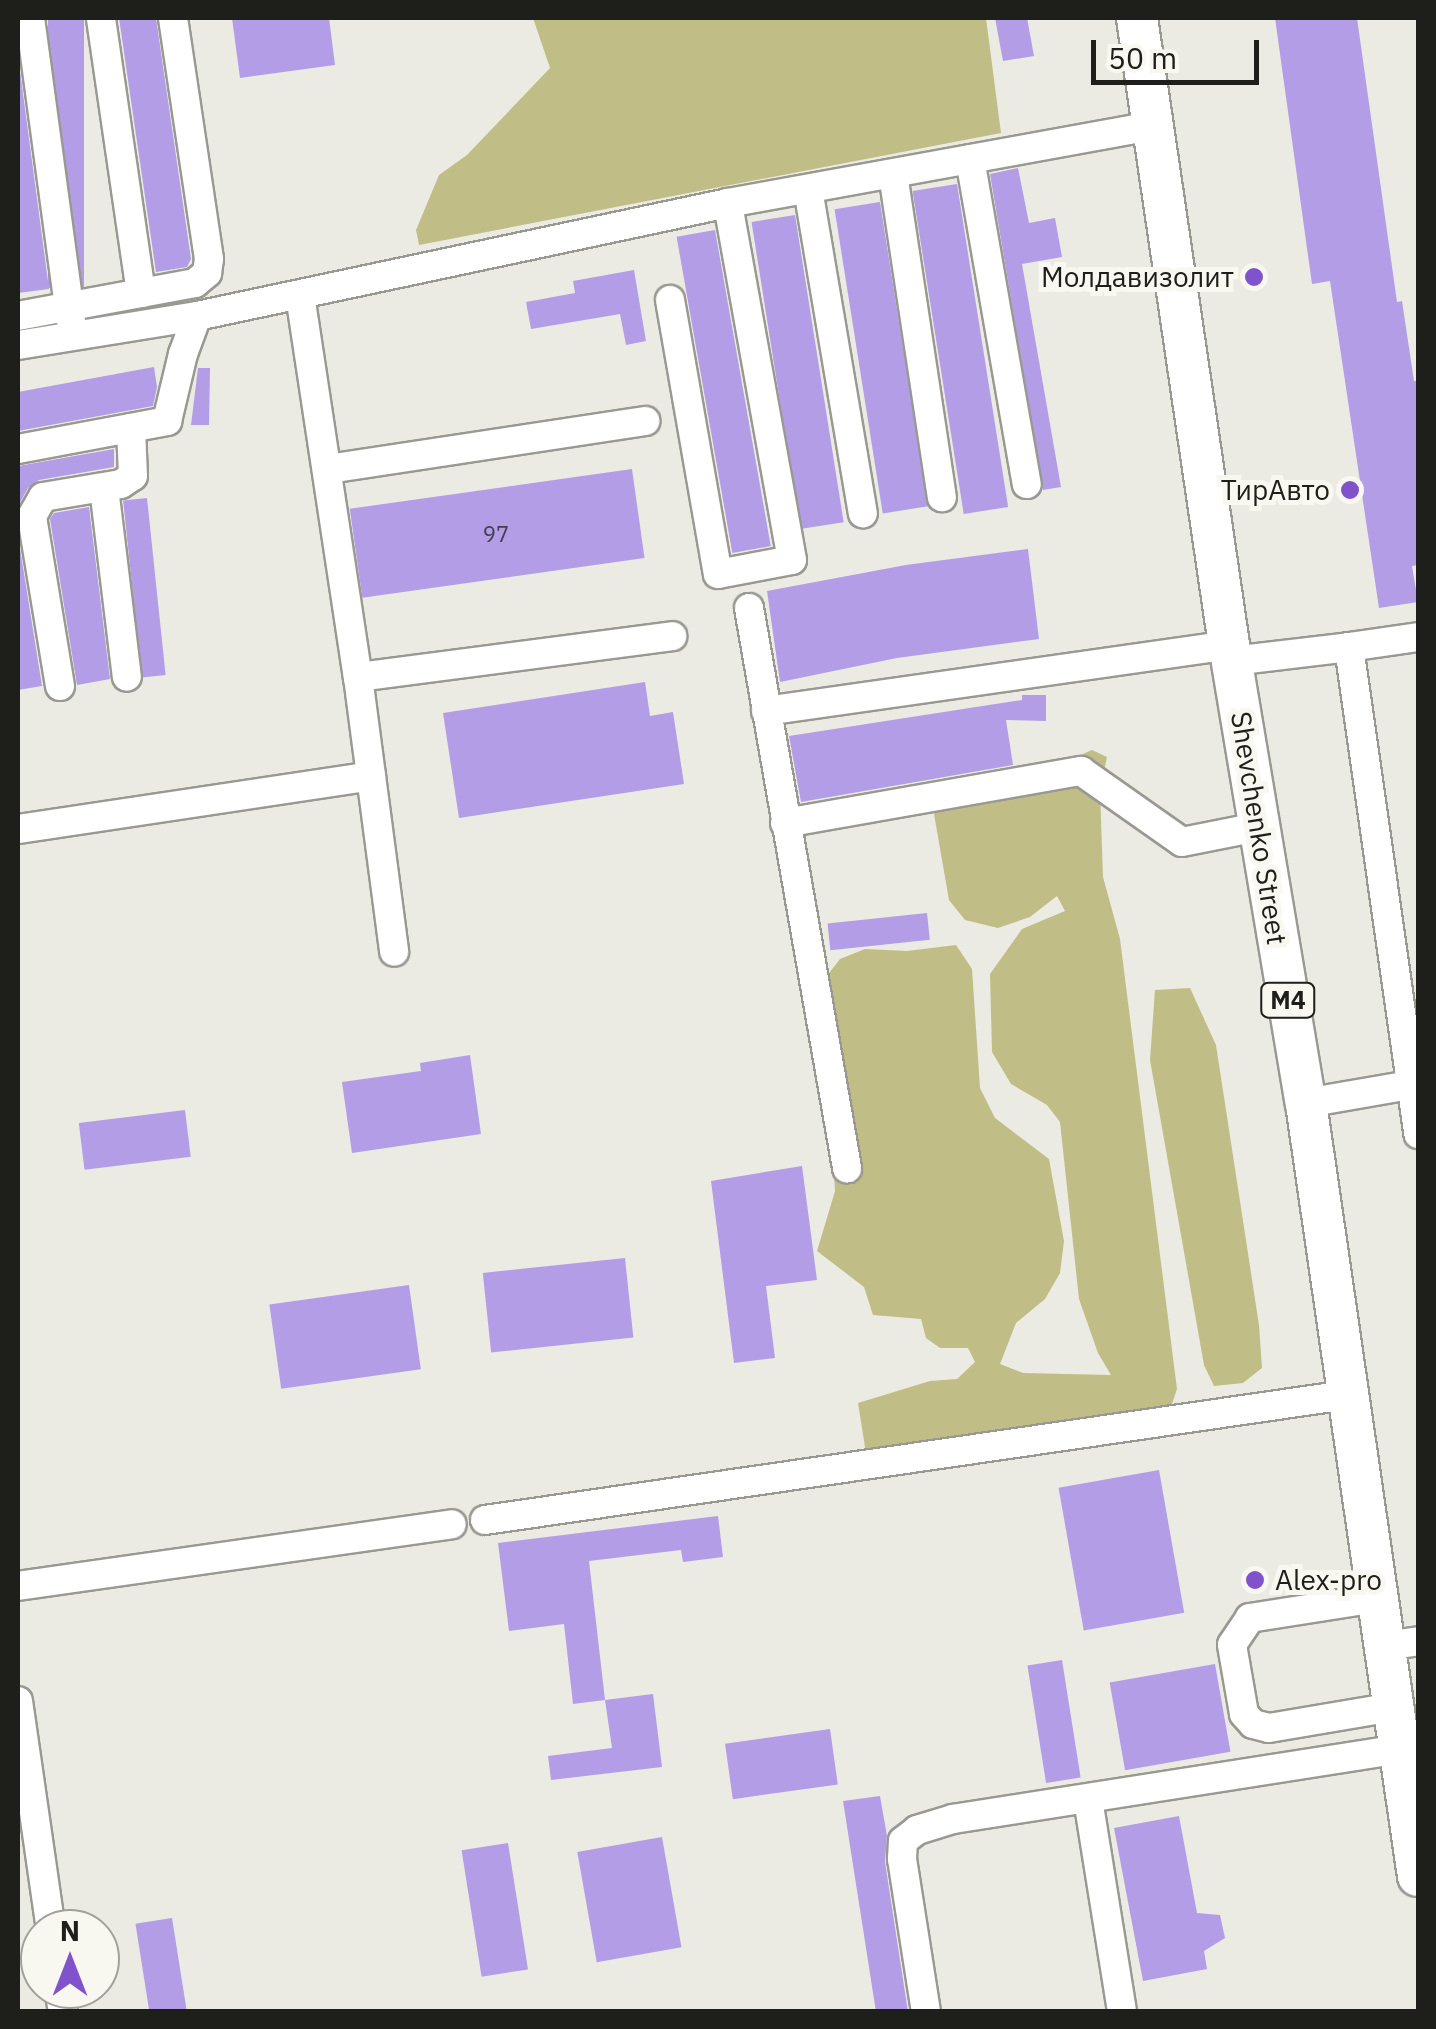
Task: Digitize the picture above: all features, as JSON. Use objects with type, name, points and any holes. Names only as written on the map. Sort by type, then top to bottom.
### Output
[{"type":"highway","name":"Shevchenko Street","points":[[1137,18],[1230,653],[1306,1103],[1377,1598],[1401,1643],[1393,1708],[1418,1876]]},
{"type":"street","points":[[30,18],[73,338]]},
{"type":"street","points":[[101,18],[142,293]]},
{"type":"street","points":[[18,316],[195,284],[206,273],[209,259],[173,18]]},
{"type":"street","points":[[18,345],[198,316],[728,204],[1153,126]]},
{"type":"street","points":[[970,159],[1027,484]]},
{"type":"street","points":[[894,174],[942,497]]},
{"type":"street","points":[[808,189],[863,513]]},
{"type":"street","points":[[670,300],[718,574],[792,560],[728,204]]},
{"type":"street","points":[[300,295],[358,676],[394,952]]},
{"type":"street","points":[[18,449],[167,420],[182,354],[198,316]]},
{"type":"street","points":[[328,470],[645,421]]},
{"type":"street","points":[[60,686],[32,516],[44,497],[104,488],[133,476],[131,428]]},
{"type":"street","points":[[104,488],[128,676]]},
{"type":"street","points":[[749,608],[847,1168]]},
{"type":"street","points":[[358,676],[672,636]]},
{"type":"street","points":[[766,710],[1230,653],[1349,646],[1418,637]]},
{"type":"street","points":[[1349,646],[1418,1134]]},
{"type":"street","points":[[785,824],[1081,771],[1182,842],[1258,828]]},
{"type":"street","points":[[18,829],[371,776]]},
{"type":"street","points":[[1306,1103],[1410,1085]]},
{"type":"street","points":[[485,1520],[1346,1395]]},
{"type":"street","points":[[18,1586],[452,1524]]},
{"type":"street","points":[[1377,1598],[1250,1618],[1232,1645],[1244,1714],[1253,1724],[1269,1728],[1393,1708]]},
{"type":"street","points":[[18,1702],[48,1909]]},
{"type":"street","points":[[926,2012],[904,1885],[903,1841],[917,1830],[952,1819],[1400,1748]]},
{"type":"street","points":[[1088,1799],[1122,2012]]},
{"type":"shaded area","points":[[533,18],[986,18],[1001,133],[419,245],[416,230],[439,175],[467,155],[550,68]]},
{"type":"shaded area","points":[[1092,750],[1107,757],[1100,791],[1103,877],[1120,939],[1177,1389],[1171,1407],[866,1453],[858,1403],[930,1381],[957,1379],[975,1362],[968,1348],[940,1348],[926,1338],[921,1319],[873,1315],[864,1287],[817,1251],[835,1191],[823,981],[840,959],[865,949],[907,951],[956,945],[972,969],[980,1088],[995,1118],[1049,1159],[1064,1241],[1060,1273],[1045,1299],[1016,1323],[1000,1364],[1023,1373],[1111,1375],[1098,1353],[1079,1299],[1060,1122],[1047,1105],[1011,1084],[992,1052],[990,974],[1022,929],[1065,911],[1057,896],[1030,917],[998,928],[965,920],[949,900],[934,814],[944,793],[1049,769]]},
{"type":"shaded area","points":[[1190,988],[1216,1045],[1259,1325],[1262,1368],[1243,1383],[1214,1386],[1204,1365],[1150,1060],[1155,990]]},
{"type":"building","points":[[48,18],[84,18],[84,288],[48,288]]},
{"type":"building","points":[[119,18],[156,18],[191,259],[187,267],[156,272]]},
{"type":"building","points":[[232,18],[329,18],[335,65],[240,78]]},
{"type":"building","points":[[995,18],[1027,18],[1034,56],[1003,61]]},
{"type":"building","points":[[1275,18],[1357,18],[1397,302],[1402,301],[1414,381],[1418,381],[1418,565],[1412,566],[1418,602],[1379,608],[1330,281],[1312,284]]},
{"type":"building","points":[[18,56],[49,289],[18,293]]},
{"type":"building","points":[[1018,168],[1029,223],[1055,218],[1062,257],[1022,264],[1061,487],[1043,490],[990,174]]},
{"type":"building","points":[[957,184],[1008,507],[964,514],[913,191]]},
{"type":"building","points":[[880,202],[928,506],[883,513],[835,209]]},
{"type":"building","points":[[795,215],[844,522],[800,529],[752,222]]},
{"type":"building","points":[[715,230],[771,546],[732,553],[677,237]]},
{"type":"building","points":[[634,270],[646,341],[626,345],[620,314],[531,329],[526,302],[575,293],[573,281]]},
{"type":"building","points":[[154,367],[157,387],[153,406],[18,431],[18,392]]},
{"type":"building","points":[[198,368],[210,368],[209,425],[191,425]]},
{"type":"building","points":[[114,449],[114,467],[39,480],[28,488],[18,506],[18,466]]},
{"type":"building","points":[[632,469],[645,558],[362,598],[350,509]]},
{"type":"building","points":[[147,498],[166,675],[142,678],[123,501]]},
{"type":"building","points":[[89,507],[110,679],[77,685],[50,519],[54,513]]},
{"type":"building","points":[[18,536],[42,686],[18,690]]},
{"type":"building","points":[[1028,549],[1039,639],[897,658],[780,682],[767,591],[906,565]]},
{"type":"building","points":[[645,682],[650,716],[673,712],[684,784],[459,818],[443,713]]},
{"type":"building","points":[[1022,695],[1046,695],[1046,721],[1006,720],[1013,765],[801,802],[789,736],[1022,700]]},
{"type":"building","points":[[927,913],[930,940],[830,950],[828,923]]},
{"type":"building","points":[[470,1055],[481,1134],[352,1153],[342,1082],[421,1071],[420,1063]]},
{"type":"building","points":[[185,1110],[191,1157],[85,1170],[79,1123]]},
{"type":"building","points":[[802,1166],[817,1280],[766,1286],[775,1358],[734,1363],[711,1181]]},
{"type":"building","points":[[625,1258],[633,1338],[491,1353],[483,1273]]},
{"type":"building","points":[[409,1285],[421,1369],[281,1389],[269,1305]]},
{"type":"building","points":[[1159,1470],[1184,1613],[1084,1631],[1059,1488]]},
{"type":"building","points":[[718,1516],[723,1557],[683,1562],[681,1550],[589,1561],[605,1700],[573,1704],[564,1624],[509,1631],[498,1543]]},
{"type":"building","points":[[1062,1660],[1081,1778],[1046,1783],[1027,1665]]},
{"type":"building","points":[[1215,1664],[1230,1752],[1125,1770],[1110,1683]]},
{"type":"building","points":[[653,1694],[662,1767],[551,1780],[548,1756],[612,1748],[605,1700]]},
{"type":"building","points":[[830,1729],[838,1784],[733,1799],[725,1744]]},
{"type":"building","points":[[880,1796],[887,1836],[885,1862],[908,2012],[876,2012],[843,1801]]},
{"type":"building","points":[[1179,1816],[1197,1913],[1220,1915],[1225,1938],[1204,1951],[1207,1969],[1143,1981],[1114,1828]]},
{"type":"building","points":[[662,1837],[681,1947],[597,1962],[577,1852]]},
{"type":"building","points":[[508,1843],[528,1969],[482,1977],[462,1850]]},
{"type":"building","points":[[172,1918],[187,2010],[149,2012],[135,1924]]},
{"type":"place","name":"Молдавизолит","points":[[1254,277]]},
{"type":"place","name":"ТирАвто","points":[[1350,490]]},
{"type":"place","name":"Alex-pro","points":[[1255,1580]]}]
